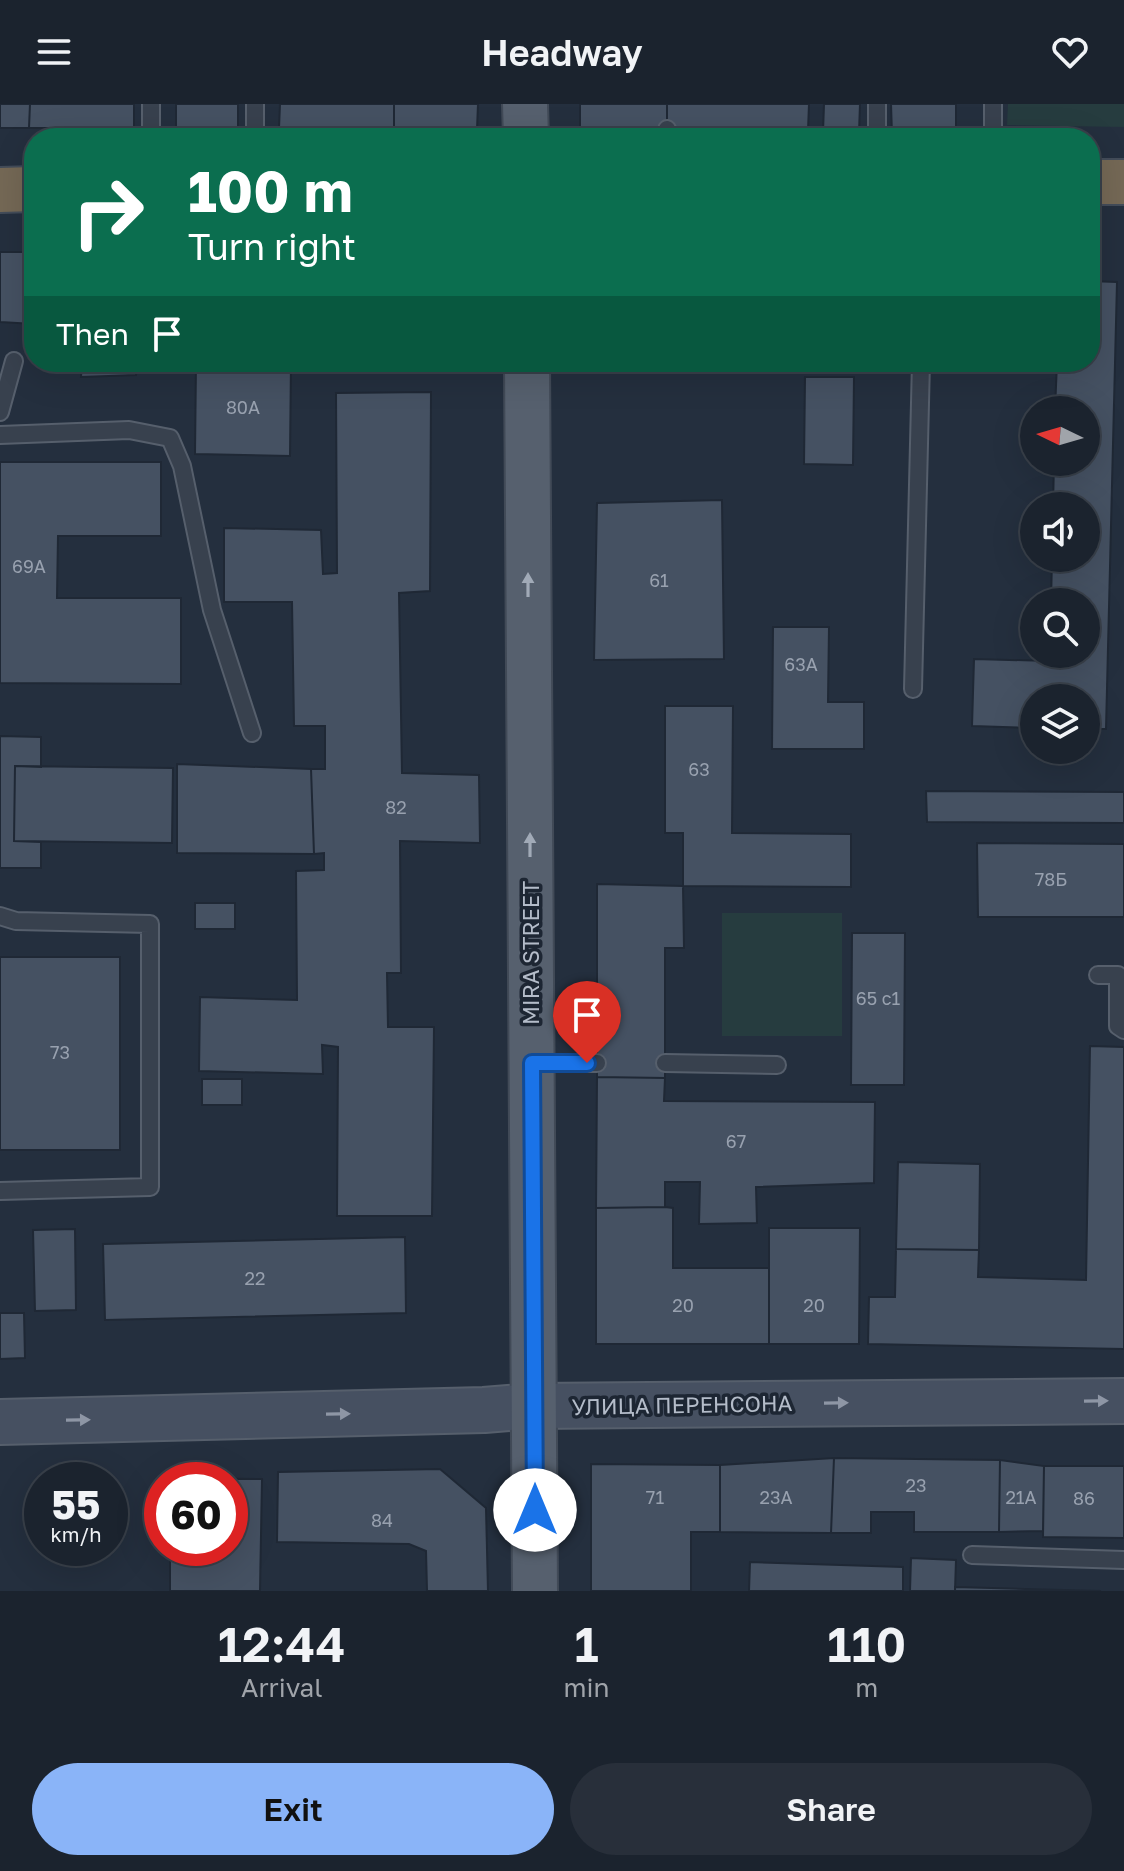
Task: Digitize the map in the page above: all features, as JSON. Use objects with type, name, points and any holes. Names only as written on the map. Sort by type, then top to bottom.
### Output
[{"type":"highway","points":[[1100,182],[1124,182]]},
{"type":"highway","points":[[0,190],[24,189]]},
{"type":"main road","points":[[525,104],[526,128]]},
{"type":"main road","name":"MIRA STREET","points":[[527,372],[535,1591]]},
{"type":"street","name":"УЛИЦА ПЕРЕНСОНА","points":[[0,1422],[484,1410],[534,1406],[1124,1401]]},
{"type":"lane","points":[[151,104],[151,128]]},
{"type":"lane","points":[[255,104],[255,128]]},
{"type":"lane","points":[[877,104],[877,128]]},
{"type":"lane","points":[[993,104],[993,128]]},
{"type":"lane","points":[[0,412],[14,361]]},
{"type":"lane","points":[[913,689],[921,372]]},
{"type":"lane","points":[[0,435],[129,430],[170,438],[182,466],[212,610],[252,733]]},
{"type":"lane","points":[[0,916],[16,921],[150,924],[150,1187],[0,1191]]},
{"type":"lane","points":[[1098,975],[1118,975],[1118,1026],[1124,1030]]},
{"type":"lane","points":[[532,1063],[597,1063]]},
{"type":"lane","points":[[665,1063],[777,1065]]},
{"type":"lane","points":[[972,1555],[1124,1560]]},
{"type":"green space","points":[[1008,104],[1124,104],[1124,127],[1007,125]]},
{"type":"green space","points":[[722,913],[842,913],[842,1036],[722,1036]]},
{"type":"building","points":[[0,104],[30,104],[29,128],[0,128]]},
{"type":"building","points":[[30,104],[134,104],[134,128],[29,128]]},
{"type":"building","points":[[176,104],[238,104],[238,128],[176,128]]},
{"type":"building","points":[[280,104],[394,104],[394,128],[279,128]]},
{"type":"building","points":[[394,104],[478,104],[477,128],[394,128]]},
{"type":"building","points":[[580,104],[667,104],[667,128],[580,128]]},
{"type":"building","points":[[667,104],[809,104],[808,128],[667,128]]},
{"type":"building","points":[[824,104],[860,104],[859,128],[823,128]]},
{"type":"building","points":[[891,104],[956,104],[956,128],[892,128]]},
{"type":"building","points":[[0,252],[24,252],[24,323],[0,322]]},
{"type":"building","points":[[1100,281],[1117,282],[1106,729],[1100,729],[1100,684],[1020,684],[1020,728],[972,726],[974,659],[1020,660],[1020,668],[1100,668],[1100,588],[1051,588],[1052,572],[1100,572],[1100,492],[1053,492],[1054,476],[1100,476],[1100,396],[1056,396],[1057,372],[1100,372]]},
{"type":"building","points":[[81,372],[136,372],[136,375],[81,377]]},
{"type":"building","points":[[196,372],[291,372],[290,456],[195,454]]},
{"type":"building","points":[[805,377],[854,377],[853,465],[804,464]]},
{"type":"building","points":[[431,392],[430,591],[399,593],[402,773],[479,775],[480,843],[400,841],[401,973],[387,973],[388,1027],[434,1027],[432,1216],[337,1216],[338,1047],[322,1045],[323,1074],[199,1071],[200,997],[297,1000],[296,871],[324,870],[324,853],[314,854],[311,769],[325,769],[325,726],[294,726],[292,602],[224,602],[224,528],[321,530],[323,574],[337,573],[336,393]]},
{"type":"building","points":[[0,462],[161,462],[161,536],[58,536],[57,598],[181,598],[181,684],[0,683]]},
{"type":"building","points":[[722,500],[724,659],[594,660],[597,503]]},
{"type":"building","points":[[773,627],[829,627],[828,702],[864,702],[864,749],[772,749]]},
{"type":"building","points":[[665,706],[733,706],[732,833],[851,834],[851,887],[683,886],[683,833],[665,833]]},
{"type":"building","points":[[0,736],[41,737],[41,767],[15,766],[14,841],[41,842],[41,868],[0,868]]},
{"type":"building","points":[[177,764],[311,769],[314,854],[177,853]]},
{"type":"building","points":[[15,766],[173,768],[172,843],[14,841]]},
{"type":"building","points":[[926,791],[1124,792],[1124,823],[927,822]]},
{"type":"building","points":[[977,843],[1124,844],[1124,917],[978,917]]},
{"type":"building","points":[[597,884],[683,886],[684,948],[665,948],[665,1078],[597,1077]]},
{"type":"building","points":[[195,903],[235,903],[235,929],[195,929]]},
{"type":"building","points":[[852,933],[905,933],[904,1085],[851,1085]]},
{"type":"building","points":[[0,957],[120,957],[120,1150],[0,1150]]},
{"type":"building","points":[[1090,1046],[1124,1047],[1124,1349],[868,1344],[869,1297],[895,1297],[896,1249],[979,1250],[978,1277],[1086,1280]]},
{"type":"building","points":[[597,1077],[665,1078],[664,1101],[875,1102],[874,1183],[756,1187],[757,1223],[699,1224],[700,1182],[665,1182],[665,1207],[596,1208]]},
{"type":"building","points":[[202,1079],[242,1079],[242,1105],[202,1105]]},
{"type":"building","points":[[898,1162],[980,1164],[979,1250],[896,1249]]},
{"type":"building","points":[[596,1208],[673,1208],[673,1268],[769,1268],[769,1344],[596,1344]]},
{"type":"building","points":[[769,1228],[860,1228],[859,1344],[769,1344]]},
{"type":"building","points":[[75,1229],[76,1310],[35,1311],[33,1230]]},
{"type":"building","points":[[405,1237],[406,1313],[105,1320],[103,1244]]},
{"type":"building","points":[[0,1313],[24,1313],[25,1358],[0,1359]]},
{"type":"building","points":[[834,1458],[1000,1460],[999,1532],[914,1532],[914,1512],[871,1512],[871,1533],[831,1533]]},
{"type":"building","points":[[834,1458],[831,1533],[720,1532],[720,1465]]},
{"type":"building","points":[[1000,1460],[1044,1466],[1043,1531],[999,1532]]},
{"type":"building","points":[[591,1464],[720,1465],[720,1532],[691,1532],[691,1591],[591,1591]]},
{"type":"building","points":[[1044,1466],[1124,1466],[1124,1538],[1043,1537]]},
{"type":"building","points":[[440,1469],[486,1508],[488,1591],[427,1591],[426,1551],[409,1544],[277,1542],[278,1472]]},
{"type":"building","points":[[248,1479],[262,1479],[260,1591],[170,1591],[170,1566],[248,1566]]},
{"type":"building","points":[[911,1558],[956,1560],[955,1591],[910,1591]]},
{"type":"building","points":[[750,1562],[903,1567],[903,1591],[749,1591]]},
{"type":"building","points":[[955,1587],[1101,1591],[955,1591]]},
{"type":"route","points":[[535,1510],[532,1063],[587,1063]]}]
